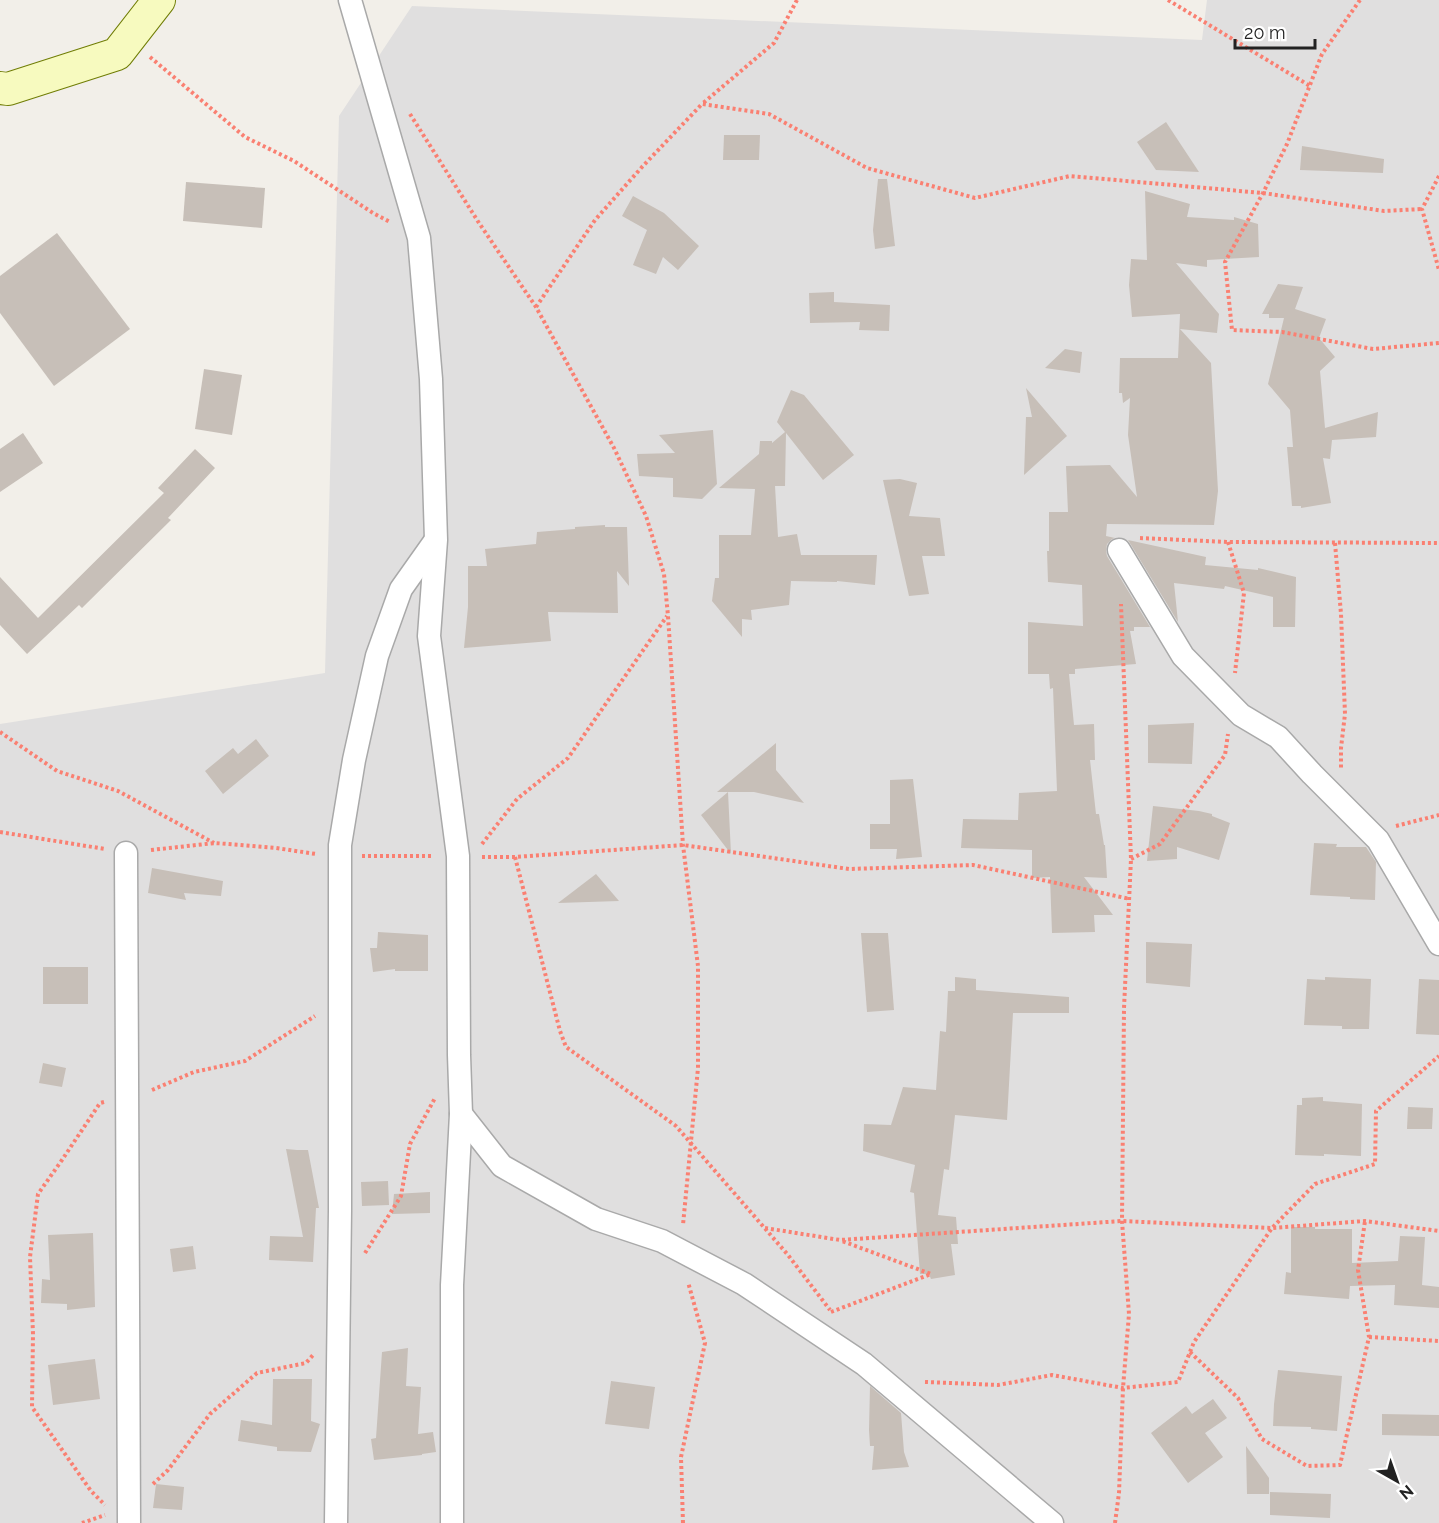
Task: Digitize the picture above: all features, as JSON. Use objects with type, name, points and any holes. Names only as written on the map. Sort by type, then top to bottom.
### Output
[{"type":"street","points":[[0,88],[8,89],[117,54],[159,0]]},
{"type":"street","points":[[350,0],[419,238],[431,380],[436,540],[429,636],[458,856],[460,1114],[452,1285],[452,1523]]},
{"type":"street","points":[[336,1523],[341,1073],[340,845],[354,760],[377,656],[401,589],[436,540]]},
{"type":"street","points":[[1119,550],[1183,656],[1241,715],[1278,737],[1378,840],[1439,944]]},
{"type":"street","points":[[126,853],[129,1515]]},
{"type":"street","points":[[460,1114],[502,1166],[596,1219],[662,1241],[744,1284],[864,1364],[1052,1523]]},
{"type":"path","points":[[536,307],[595,220],[642,166],[702,104],[774,43],[797,0]]},
{"type":"path","points":[[1168,0],[1310,86]]},
{"type":"path","points":[[1360,0],[1322,54],[1287,144],[1225,262],[1232,330],[1282,332],[1373,349],[1439,343]]},
{"type":"path","points":[[129,39],[245,137],[294,161],[373,213],[419,238]]},
{"type":"path","points":[[702,104],[769,114],[867,168],[975,198],[1070,176],[1263,193],[1384,211],[1422,209]]},
{"type":"path","points":[[408,110],[536,307],[618,458],[646,516],[664,574],[683,845],[698,966],[698,1068],[680,1251],[705,1343],[681,1457],[683,1523]]},
{"type":"path","points":[[1439,176],[1422,209],[1439,270]]},
{"type":"path","points":[[1119,550],[1115,537],[1228,542],[1439,543]]},
{"type":"path","points":[[1335,543],[1341,614],[1345,714],[1341,748],[1342,804]]},
{"type":"path","points":[[1115,1523],[1119,1493],[1123,1388],[1129,1314],[1122,1221],[1124,1008],[1131,859],[1121,600]]},
{"type":"path","points":[[0,732],[57,771],[118,790],[215,843]]},
{"type":"path","points":[[1372,834],[1439,815]]},
{"type":"path","points":[[458,856],[515,857],[683,845],[849,869],[973,865],[1130,899]]},
{"type":"path","points":[[515,857],[566,1047],[676,1126],[788,1255],[831,1312]]},
{"type":"path","points":[[883,1381],[998,1385],[1052,1375],[1123,1388],[1178,1382],[1194,1342],[1272,1228],[1315,1184],[1375,1164],[1376,1111],[1439,1056]]},
{"type":"path","points":[[365,1254],[401,1196],[410,1144],[437,1095]]},
{"type":"path","points":[[840,1240],[1122,1221],[1272,1228],[1365,1221],[1439,1231]]},
{"type":"path","points":[[1190,1352],[1239,1398],[1262,1439],[1307,1466],[1341,1465],[1368,1337],[1358,1270],[1365,1221]]},
{"type":"path","points":[[764,1228],[840,1240],[931,1274],[802,1323]]},
{"type":"path","points":[[82,1523],[129,1515],[168,1470],[210,1414],[257,1373],[306,1363],[338,1329]]},
{"type":"path","points":[[1368,1337],[1439,1341]]},
{"type":"shaded area","points":[[1207,0],[1439,0],[1439,1523],[0,1523],[0,724],[325,673],[339,116],[412,6],[1202,40]]},
{"type":"building","points":[[1166,122],[1199,172],[1156,170],[1137,142]]},
{"type":"building","points":[[724,135],[760,135],[759,160],[723,160]]},
{"type":"building","points":[[1302,146],[1384,159],[1383,173],[1300,170]]},
{"type":"building","points":[[878,179],[887,179],[895,246],[875,249],[873,230]]},
{"type":"building","points":[[186,182],[265,188],[262,228],[183,221]]},
{"type":"building","points":[[1145,191],[1190,204],[1187,217],[1234,220],[1234,217],[1258,224],[1259,257],[1207,260],[1207,267],[1176,263],[1219,314],[1217,333],[1180,329],[1211,363],[1218,491],[1214,525],[1107,524],[1106,536],[1115,538],[1107,544],[1107,556],[1150,627],[1134,627],[1134,631],[1130,631],[1136,664],[1075,669],[1075,674],[1069,674],[1074,725],[1094,724],[1095,760],[1090,760],[1096,814],[1099,814],[1105,845],[1107,878],[1084,877],[1113,915],[1094,915],[1095,932],[1052,933],[1050,877],[1032,878],[1032,850],[961,848],[963,819],[1018,820],[1019,793],[1057,791],[1053,688],[1050,689],[1049,674],[1028,674],[1028,622],[1083,626],[1082,585],[1048,582],[1049,512],[1068,512],[1066,466],[1110,465],[1137,497],[1128,435],[1130,398],[1123,403],[1122,393],[1119,393],[1120,358],[1178,358],[1180,314],[1132,317],[1129,285],[1131,259],[1147,260]]},
{"type":"building","points":[[633,196],[664,213],[699,246],[678,270],[663,257],[656,274],[633,265],[647,230],[622,216]]},
{"type":"building","points":[[57,233],[130,329],[54,386],[0,313],[0,276]]},
{"type":"building","points":[[1278,284],[1303,287],[1295,309],[1326,319],[1319,338],[1335,357],[1320,371],[1325,428],[1378,412],[1376,437],[1332,440],[1330,459],[1323,458],[1331,503],[1301,508],[1301,506],[1292,506],[1287,447],[1293,447],[1290,410],[1268,384],[1284,318],[1269,318],[1269,314],[1262,314]]},
{"type":"building","points":[[834,292],[834,302],[890,305],[889,331],[859,330],[860,322],[810,323],[809,293]]},
{"type":"building","points":[[1065,349],[1082,352],[1080,373],[1045,368]]},
{"type":"building","points":[[204,369],[242,375],[232,435],[195,429]]},
{"type":"building","points":[[1026,388],[1067,436],[1024,475],[1026,417],[1032,417]]},
{"type":"building","points":[[791,390],[804,395],[854,455],[823,480],[786,433],[785,486],[775,486],[778,537],[797,534],[801,555],[877,555],[875,585],[837,581],[791,581],[789,605],[751,610],[752,620],[742,619],[742,637],[712,601],[715,578],[719,578],[719,535],[751,535],[755,489],[719,488],[759,454],[760,441],[772,441],[772,443],[785,432],[777,422]]},
{"type":"building","points":[[713,430],[717,484],[702,499],[673,497],[673,478],[639,476],[637,454],[675,453],[659,435]]},
{"type":"building","points":[[23,433],[43,463],[0,492],[0,449]]},
{"type":"building","points":[[195,449],[215,468],[168,518],[171,520],[82,608],[79,605],[27,654],[0,625],[0,577],[38,618],[164,493],[158,488]]},
{"type":"building","points":[[900,479],[917,483],[909,516],[940,518],[945,556],[922,556],[929,594],[909,596],[883,480]]},
{"type":"building","points":[[605,525],[605,527],[627,527],[629,586],[617,571],[618,613],[548,612],[551,641],[464,648],[468,607],[468,566],[487,566],[485,549],[536,544],[537,532]]},
{"type":"building","points":[[1128,540],[1206,557],[1205,565],[1258,570],[1258,568],[1296,577],[1295,627],[1273,627],[1273,597],[1225,586],[1224,589],[1174,583],[1178,622]]},
{"type":"building","points":[[1194,723],[1192,764],[1148,763],[1148,725]]},
{"type":"building","points":[[256,739],[269,756],[223,794],[205,771],[233,748],[238,754]]},
{"type":"building","points":[[776,743],[776,770],[804,803],[754,792],[717,792]]},
{"type":"building","points":[[913,779],[922,857],[896,859],[897,849],[870,849],[870,824],[890,824],[890,780]]},
{"type":"building","points":[[728,792],[731,854],[701,815]]},
{"type":"building","points":[[1153,806],[1199,811],[1212,814],[1230,823],[1219,860],[1177,847],[1177,859],[1147,861]]},
{"type":"building","points":[[1314,843],[1337,844],[1336,847],[1366,847],[1376,862],[1375,900],[1310,895]]},
{"type":"building","points":[[152,868],[223,881],[221,896],[184,893],[186,900],[148,893]]},
{"type":"building","points":[[596,874],[619,901],[558,903]]},
{"type":"building","points":[[378,932],[428,935],[428,971],[395,971],[395,969],[373,972],[370,948],[377,948]]},
{"type":"building","points":[[861,933],[888,933],[894,1010],[867,1012]]},
{"type":"building","points":[[1146,942],[1192,944],[1190,987],[1146,983]]},
{"type":"building","points":[[43,967],[88,967],[88,1004],[43,1004]]},
{"type":"building","points":[[955,977],[976,979],[976,990],[1069,997],[1069,1013],[1013,1013],[1007,1120],[955,1115],[949,1170],[944,1169],[938,1215],[956,1217],[958,1244],[951,1244],[955,1275],[931,1279],[929,1274],[920,1274],[914,1193],[910,1192],[915,1165],[863,1151],[864,1124],[891,1125],[903,1087],[936,1090],[940,1031],[946,1032],[948,991],[955,991]]},
{"type":"building","points":[[1325,977],[1371,979],[1369,1029],[1304,1025],[1307,979],[1325,980]]},
{"type":"building","points":[[1419,979],[1439,980],[1439,1035],[1416,1034]]},
{"type":"building","points":[[43,1063],[66,1068],[62,1087],[39,1083]]},
{"type":"building","points":[[1323,1097],[1323,1101],[1362,1104],[1361,1156],[1295,1155],[1297,1105],[1302,1105],[1302,1098]]},
{"type":"building","points":[[1408,1107],[1433,1108],[1432,1129],[1407,1129]]},
{"type":"building","points":[[286,1149],[308,1150],[319,1208],[316,1208],[313,1262],[269,1260],[270,1236],[303,1237]]},
{"type":"building","points":[[388,1181],[389,1205],[362,1206],[361,1182]]},
{"type":"building","points":[[430,1192],[430,1213],[392,1214],[394,1194]]},
{"type":"building","points":[[1291,1227],[1352,1229],[1352,1263],[1398,1261],[1400,1236],[1425,1237],[1422,1285],[1439,1287],[1439,1308],[1394,1305],[1395,1285],[1350,1286],[1349,1299],[1284,1294],[1286,1272],[1291,1273]]},
{"type":"building","points":[[93,1233],[95,1307],[67,1310],[67,1304],[41,1303],[42,1279],[50,1280],[48,1235]]},
{"type":"building","points":[[193,1246],[196,1269],[173,1272],[170,1249]]},
{"type":"building","points":[[408,1348],[406,1386],[421,1387],[418,1434],[433,1432],[436,1452],[374,1460],[371,1439],[376,1438],[382,1352]]},
{"type":"building","points":[[95,1359],[100,1399],[53,1405],[48,1365]]},
{"type":"building","points":[[1278,1370],[1342,1376],[1337,1431],[1311,1429],[1311,1427],[1273,1426]]},
{"type":"building","points":[[273,1379],[312,1379],[311,1421],[320,1424],[311,1452],[277,1451],[277,1447],[238,1441],[241,1420],[272,1425]]},
{"type":"building","points":[[611,1381],[655,1387],[649,1429],[605,1424]]},
{"type":"building","points":[[870,1386],[901,1413],[904,1452],[909,1467],[872,1470],[874,1446],[870,1446]]},
{"type":"building","points":[[1213,1399],[1227,1418],[1205,1433],[1223,1457],[1188,1483],[1151,1433],[1186,1406],[1192,1414]]},
{"type":"building","points":[[1382,1414],[1439,1415],[1439,1436],[1382,1435]]},
{"type":"building","points":[[1246,1446],[1269,1478],[1269,1494],[1247,1494]]},
{"type":"building","points":[[156,1484],[184,1487],[182,1510],[153,1508]]},
{"type":"building","points":[[1270,1492],[1331,1494],[1330,1518],[1270,1515]]}]
